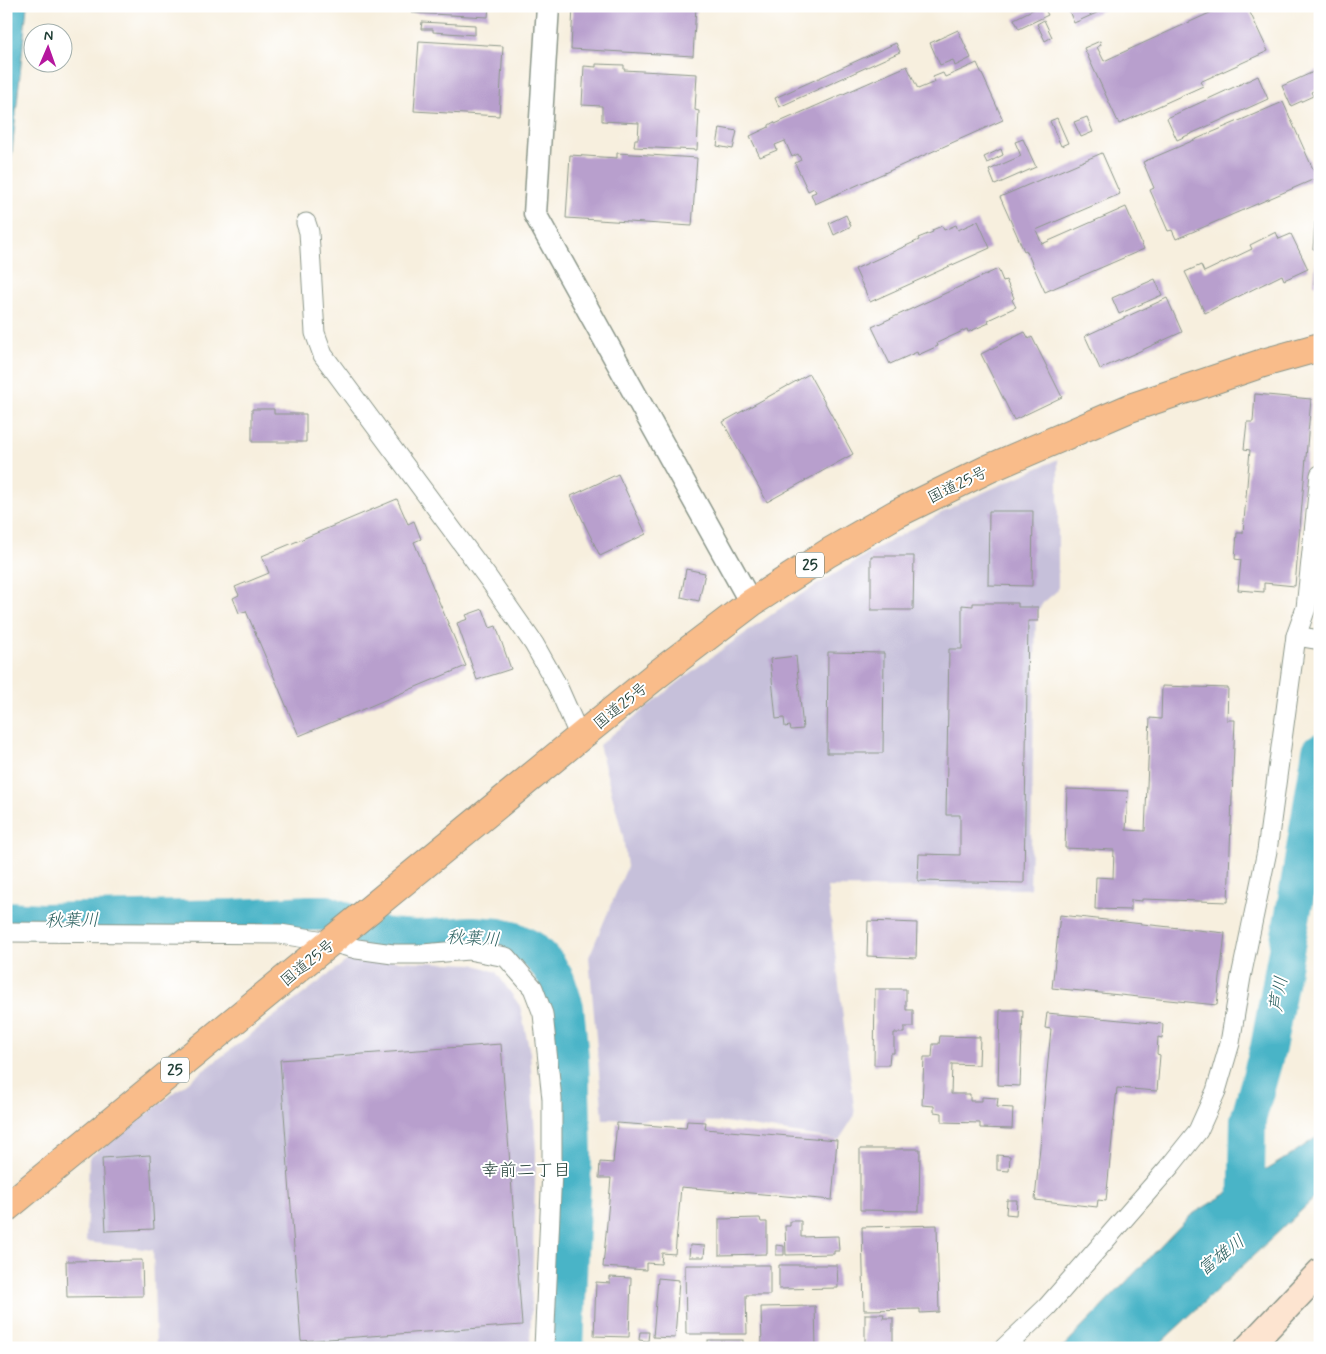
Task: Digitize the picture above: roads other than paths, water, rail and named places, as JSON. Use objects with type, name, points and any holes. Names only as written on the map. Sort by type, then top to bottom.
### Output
[{"type":"highway","name":"国道25号","points":[[6,1208],[580,737],[751,602],[828,553],[896,514],[988,469],[1130,408],[1263,363],[1320,347]]},
{"type":"main road","points":[[1248,1348],[1320,1272]]},
{"type":"street","points":[[548,6],[535,214],[751,602]]},
{"type":"street","points":[[306,223],[309,232],[315,333],[323,355],[488,578],[534,644],[557,686],[580,737]]},
{"type":"street","points":[[1004,1348],[1047,1308],[1170,1166],[1198,1131],[1216,1092],[1230,1043],[1241,977],[1307,638],[1306,608],[1320,475]]},
{"type":"street","points":[[6,932],[280,934],[337,937],[357,949],[393,954],[423,954],[468,950],[506,957],[533,988],[543,1014],[552,1098],[552,1170],[544,1348]]},
{"type":"water","points":[[6,6],[27,6],[25,22],[22,22],[22,55],[9,181],[6,181]]},
{"type":"water","name":"富雄川","points":[[1320,1135],[1320,1193],[1155,1348],[1062,1348],[1191,1215],[1289,1156]]},
{"type":"waterway","name":"芦川","points":[[1246,1231],[1248,1120],[1268,1048],[1297,892],[1320,751]]},
{"type":"waterway","name":"秋葉川","points":[[6,919],[41,921],[327,913],[386,936],[417,938],[472,934],[499,936],[515,940],[531,948],[548,965],[557,980],[566,1007],[571,1058],[574,1155],[566,1348]]},
{"type":"district","name":"幸前二丁目","points":[[526,1170]]}]
